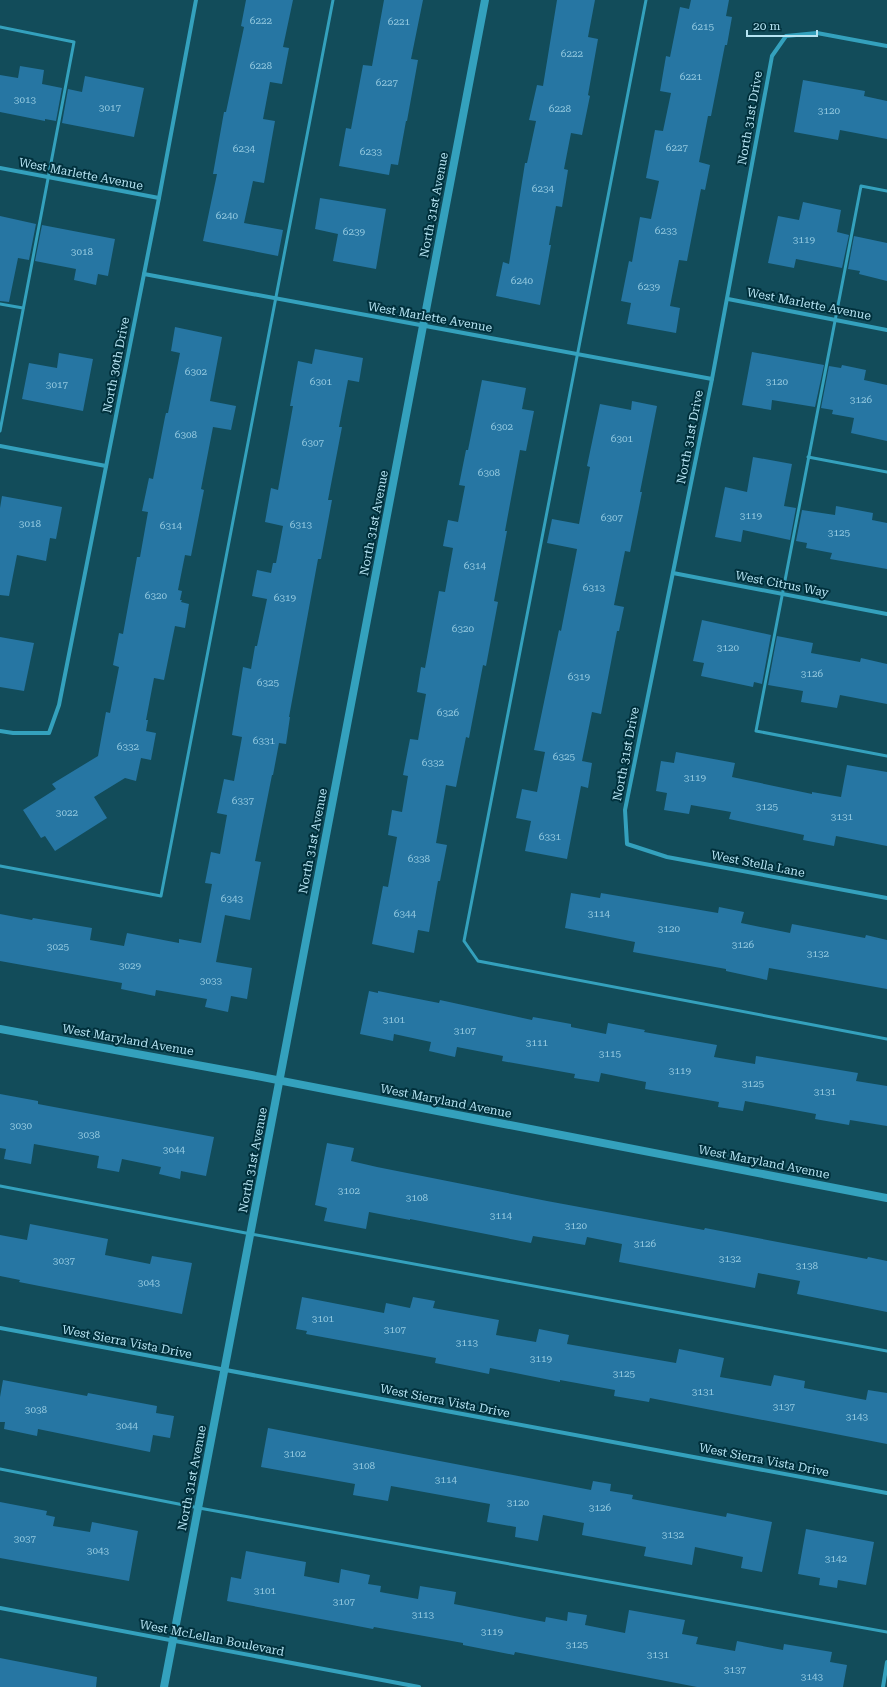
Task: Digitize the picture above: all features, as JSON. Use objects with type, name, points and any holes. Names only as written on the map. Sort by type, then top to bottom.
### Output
[{"type":"street","name":"North 30th Drive","points":[[0,731],[13,733],[49,733],[59,705],[159,198],[196,0]]},
{"type":"street","name":"North 31st Avenue","points":[[164,1687],[485,0]]},
{"type":"street","name":"North 31st Drive","points":[[627,844],[625,810],[728,299],[772,56],[786,36],[817,33],[887,46]]},
{"type":"street","name":"West Marlette Avenue","points":[[0,168],[159,198]]},
{"type":"street","name":"West Marlette Avenue","points":[[144,274],[712,379]]},
{"type":"street","name":"West Marlette Avenue","points":[[728,299],[887,330]]},
{"type":"street","points":[[0,446],[106,466]]},
{"type":"street","name":"West Citrus Way","points":[[673,573],[887,614]]},
{"type":"street","name":"West Stella Lane","points":[[627,844],[667,857],[887,898]]},
{"type":"street","name":"West Maryland Avenue","points":[[0,1029],[246,1074],[280,1082],[887,1198]]},
{"type":"street","name":"West Sierra Vista Drive","points":[[0,1328],[887,1493]]},
{"type":"street","name":"West McLellan Boulevard","points":[[0,1608],[419,1687]]},
{"type":"street","points":[[883,1687],[887,1662]]},
{"type":"lane","points":[[0,866],[161,896],[333,0]]},
{"type":"lane","points":[[646,0],[464,941],[478,961],[887,1039]]},
{"type":"lane","points":[[0,27],[74,42],[0,431]]},
{"type":"lane","points":[[887,191],[861,186],[834,319],[756,731],[887,756]]},
{"type":"lane","points":[[0,304],[23,308]]},
{"type":"lane","points":[[808,457],[887,472]]},
{"type":"lane","points":[[0,1186],[251,1234],[887,1351]]},
{"type":"lane","points":[[0,1469],[199,1508],[887,1632]]},
{"type":"building","points":[[246,0],[293,0],[283,47],[289,48],[282,84],[270,82],[263,119],[275,121],[264,183],[253,181],[244,223],[283,230],[278,256],[203,241],[217,174],[213,174],[224,112],[226,112],[244,27],[241,26]]},
{"type":"building","points":[[384,0],[423,0],[411,59],[418,60],[407,121],[398,165],[391,164],[389,175],[339,166],[346,128],[351,129],[363,65],[372,66]]},
{"type":"building","points":[[557,0],[595,0],[588,37],[598,39],[588,95],[590,96],[582,135],[571,133],[564,169],[568,170],[562,207],[556,206],[549,245],[551,245],[540,305],[496,296],[503,262],[509,264],[525,163],[527,163],[536,121],[529,120],[537,85],[543,86]]},
{"type":"building","points":[[691,0],[729,0],[726,16],[732,17],[711,116],[708,116],[699,162],[710,165],[705,190],[701,189],[687,261],[679,260],[670,306],[680,308],[676,333],[627,324],[631,303],[621,301],[629,261],[632,262],[640,217],[651,219],[659,181],[646,178],[655,130],[663,131],[671,93],[660,91],[666,56],[670,57],[680,7],[689,9]]},
{"type":"building","points":[[20,66],[44,70],[42,84],[62,88],[56,121],[45,119],[45,121],[0,112],[0,75],[18,78]]},
{"type":"building","points":[[85,76],[144,88],[134,137],[62,123],[68,89],[82,92]]},
{"type":"building","points":[[803,80],[865,91],[864,96],[887,101],[887,139],[840,130],[838,140],[794,132]]},
{"type":"building","points":[[320,198],[386,209],[376,269],[333,261],[338,234],[315,229]]},
{"type":"building","points":[[803,202],[841,210],[837,232],[849,235],[842,268],[796,259],[794,268],[768,263],[778,216],[799,220]]},
{"type":"building","points":[[0,216],[36,224],[29,260],[18,258],[9,302],[0,301]]},
{"type":"building","points":[[42,225],[115,239],[108,276],[98,274],[96,285],[74,280],[76,269],[35,261]]},
{"type":"building","points":[[854,236],[887,243],[887,281],[859,274],[860,271],[848,269]]},
{"type":"building","points":[[175,327],[222,337],[210,401],[236,406],[231,430],[213,427],[201,489],[204,490],[191,556],[185,555],[178,590],[182,591],[181,602],[189,604],[185,628],[175,626],[164,680],[154,678],[146,720],[148,720],[146,731],[156,733],[151,760],[141,758],[136,781],[125,778],[94,797],[107,818],[55,851],[45,836],[41,838],[23,810],[56,789],[52,784],[98,756],[106,712],[110,713],[119,667],[113,665],[119,633],[123,634],[137,557],[140,557],[148,512],[142,511],[149,478],[153,479],[165,417],[166,413],[168,413],[180,353],[171,351]]},
{"type":"building","points":[[315,349],[363,358],[359,382],[348,380],[339,427],[342,427],[328,500],[332,500],[321,559],[318,559],[289,717],[286,744],[279,743],[255,861],[261,862],[250,920],[225,915],[216,962],[252,968],[247,999],[231,996],[228,1012],[205,1007],[207,999],[156,990],[155,996],[121,989],[122,983],[0,961],[0,914],[92,928],[90,940],[124,946],[127,933],[179,943],[179,939],[201,943],[212,884],[205,883],[211,852],[220,854],[227,815],[217,813],[224,779],[234,781],[242,737],[232,735],[243,667],[251,669],[255,646],[257,646],[267,599],[252,596],[257,570],[271,573],[273,563],[276,563],[283,526],[265,522],[271,488],[278,490],[293,406],[290,406],[298,361],[312,364]]},
{"type":"building","points":[[752,352],[824,365],[815,407],[772,400],[771,410],[742,405]]},
{"type":"building","points":[[59,353],[93,359],[83,411],[22,399],[29,363],[57,368]]},
{"type":"building","points":[[842,365],[866,370],[864,380],[887,385],[887,441],[851,433],[854,418],[832,414],[833,410],[821,408],[829,366],[841,368]]},
{"type":"building","points":[[482,380],[526,388],[522,409],[534,411],[526,451],[520,450],[505,531],[507,531],[494,601],[498,602],[486,666],[483,665],[469,738],[466,737],[456,787],[446,785],[436,843],[447,845],[440,881],[438,881],[429,932],[418,930],[414,953],[372,944],[383,886],[388,887],[397,837],[388,835],[392,810],[402,812],[408,776],[403,775],[410,739],[418,740],[426,694],[417,692],[421,667],[425,668],[439,591],[445,592],[453,548],[443,546],[448,520],[458,522],[465,486],[459,485],[466,450],[468,450]]},
{"type":"building","points":[[632,401],[657,406],[630,552],[625,551],[614,605],[624,607],[619,631],[617,631],[601,714],[592,712],[582,761],[592,763],[588,788],[581,786],[567,859],[525,851],[531,821],[516,818],[522,789],[537,792],[545,752],[534,750],[559,630],[561,631],[577,549],[547,543],[552,519],[579,524],[590,467],[587,466],[600,404],[631,410]]},
{"type":"building","points":[[753,457],[792,464],[784,506],[796,508],[790,540],[743,530],[741,542],[715,537],[725,487],[747,492]]},
{"type":"building","points":[[2,496],[62,507],[56,539],[50,538],[46,561],[17,555],[9,596],[0,595],[0,508]]},
{"type":"building","points":[[836,506],[873,513],[872,520],[887,523],[887,569],[830,559],[832,553],[806,548],[807,543],[796,541],[802,510],[835,515]]},
{"type":"building","points":[[702,620],[771,635],[762,684],[754,682],[753,687],[701,676],[704,663],[693,661]]},
{"type":"building","points":[[777,636],[813,643],[811,653],[860,662],[861,658],[887,664],[887,704],[840,695],[837,708],[801,702],[803,691],[768,685]]},
{"type":"building","points":[[0,637],[34,643],[24,691],[0,687]]},
{"type":"building","points":[[676,752],[735,763],[732,777],[812,794],[812,792],[841,797],[847,765],[887,772],[887,846],[836,836],[834,846],[803,840],[804,835],[729,819],[731,812],[691,805],[689,814],[664,810],[667,793],[656,791],[661,761],[674,763]]},
{"type":"building","points":[[571,893],[600,898],[601,893],[718,913],[719,907],[744,912],[741,923],[790,933],[792,924],[865,938],[866,935],[887,940],[887,989],[769,968],[767,980],[726,971],[726,969],[633,952],[635,942],[565,928]]},
{"type":"building","points":[[369,991],[378,993],[378,991],[439,1003],[440,1000],[532,1020],[533,1017],[571,1024],[571,1027],[606,1034],[608,1023],[645,1030],[644,1032],[717,1045],[714,1057],[755,1064],[756,1056],[858,1073],[856,1081],[887,1086],[887,1126],[850,1120],[849,1125],[815,1119],[816,1114],[745,1101],[743,1111],[718,1107],[719,1102],[645,1089],[646,1082],[601,1073],[599,1082],[574,1078],[575,1074],[502,1061],[503,1056],[457,1047],[455,1057],[429,1051],[431,1042],[394,1034],[393,1041],[360,1034]]},
{"type":"building","points":[[0,1094],[38,1101],[38,1104],[214,1137],[206,1176],[181,1171],[180,1179],[159,1174],[161,1167],[122,1159],[119,1172],[97,1168],[99,1156],[34,1144],[31,1164],[4,1159],[6,1149],[0,1148]]},
{"type":"building","points":[[327,1143],[354,1148],[351,1161],[377,1167],[547,1201],[704,1230],[705,1228],[867,1259],[868,1257],[887,1261],[887,1312],[797,1294],[800,1281],[758,1273],[755,1288],[619,1262],[622,1244],[587,1237],[585,1245],[533,1236],[531,1243],[369,1212],[366,1229],[324,1221],[327,1208],[315,1205]]},
{"type":"building","points":[[30,1224],[108,1239],[105,1255],[150,1264],[152,1256],[192,1263],[182,1314],[19,1282],[20,1280],[0,1276],[0,1235],[27,1240]]},
{"type":"building","points":[[302,1297],[384,1313],[386,1303],[410,1308],[413,1297],[435,1301],[433,1308],[499,1320],[496,1335],[536,1342],[539,1329],[569,1335],[567,1344],[676,1363],[679,1349],[724,1358],[720,1377],[771,1386],[774,1375],[805,1381],[804,1388],[866,1400],[868,1390],[887,1393],[887,1444],[650,1398],[649,1402],[614,1396],[615,1390],[560,1380],[560,1382],[490,1368],[489,1374],[435,1363],[436,1358],[306,1334],[307,1331],[296,1329]]},
{"type":"building","points":[[3,1380],[87,1396],[88,1393],[157,1406],[156,1413],[174,1416],[170,1438],[153,1435],[150,1452],[38,1429],[37,1436],[4,1429],[5,1422],[0,1422],[0,1397]]},
{"type":"building","points":[[268,1428],[591,1490],[593,1481],[611,1484],[610,1491],[633,1495],[632,1499],[726,1517],[727,1513],[772,1522],[762,1572],[741,1568],[743,1557],[695,1547],[692,1565],[644,1556],[646,1547],[582,1535],[584,1523],[543,1515],[538,1541],[515,1537],[516,1527],[487,1522],[490,1504],[391,1486],[388,1501],[353,1495],[355,1484],[261,1467]]},
{"type":"building","points":[[0,1502],[47,1511],[46,1515],[55,1517],[53,1526],[90,1532],[92,1522],[138,1531],[129,1581],[0,1558]]},
{"type":"building","points":[[806,1529],[874,1542],[866,1585],[838,1580],[837,1588],[819,1585],[820,1578],[798,1574]]},
{"type":"building","points":[[246,1551],[306,1562],[304,1576],[339,1583],[341,1569],[370,1575],[368,1584],[381,1586],[380,1592],[418,1599],[420,1586],[456,1592],[454,1604],[545,1622],[546,1617],[567,1621],[568,1612],[587,1615],[585,1625],[625,1633],[629,1610],[685,1620],[682,1634],[698,1637],[696,1644],[735,1651],[737,1641],[783,1650],[784,1644],[832,1652],[830,1662],[847,1665],[843,1687],[697,1687],[515,1652],[514,1655],[463,1645],[463,1643],[374,1627],[373,1629],[227,1601],[231,1577],[241,1579]]},
{"type":"building","points":[[0,1658],[97,1677],[96,1687],[0,1687]]}]
